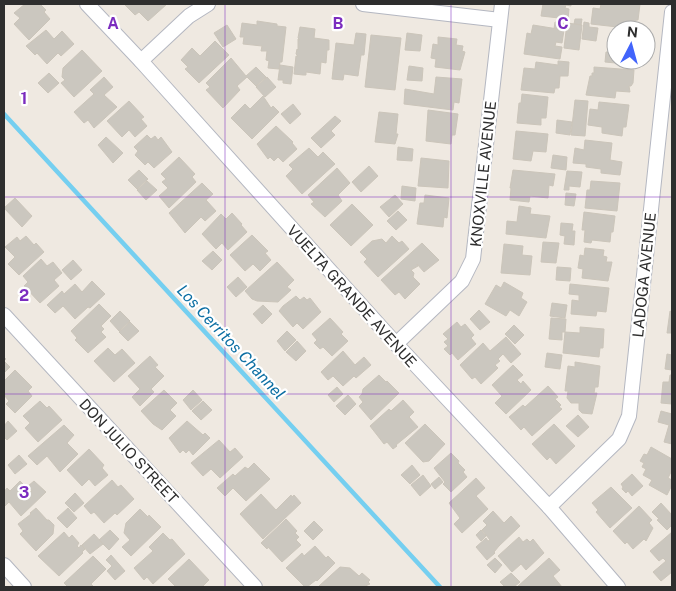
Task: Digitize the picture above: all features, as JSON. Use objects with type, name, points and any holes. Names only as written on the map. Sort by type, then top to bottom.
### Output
[{"type":"street","name":"VUELTA GRANDE AVENUE","points":[[87,4],[141,60],[396,344],[550,507],[618,587]]},
{"type":"street","points":[[141,60],[189,16],[208,4]]},
{"type":"street","points":[[362,4],[500,20]]},
{"type":"street","name":"KNOXVILLE AVENUE","points":[[396,344],[462,281],[474,259],[502,4]]},
{"type":"street","name":"LADOGA AVENUE","points":[[550,507],[618,439],[630,416],[672,12]]},
{"type":"street","name":"DON JULIO STREET","points":[[4,315],[255,587]]},
{"type":"street","points":[[4,565],[24,587]]},
{"type":"building","points":[[25,4],[40,4],[46,10],[44,12],[50,19],[29,40],[14,24],[20,18],[14,13]]},
{"type":"building","points":[[124,4],[167,4],[148,21],[139,12],[135,15]]},
{"type":"building","points":[[543,4],[571,4],[571,6],[566,5],[565,8],[569,9],[568,19],[541,16]]},
{"type":"building","points":[[601,4],[640,4],[638,20],[606,20],[606,26],[591,24],[593,8],[600,9]]},
{"type":"building","points":[[575,19],[582,19],[581,25],[574,24]]},
{"type":"building","points":[[257,21],[286,27],[282,62],[280,62],[279,69],[268,68],[269,61],[266,60],[267,51],[261,51],[262,46],[243,44],[244,37],[240,37],[242,23],[257,25]]},
{"type":"building","points":[[555,22],[566,24],[566,30],[554,29]]},
{"type":"building","points":[[584,22],[589,23],[589,27],[598,28],[596,41],[582,39]]},
{"type":"building","points":[[567,23],[582,25],[579,50],[564,48]]},
{"type":"building","points":[[227,25],[236,39],[223,47],[214,33]]},
{"type":"building","points":[[533,25],[564,30],[562,43],[556,42],[555,46],[562,47],[560,59],[524,54],[527,33],[531,34]]},
{"type":"building","points":[[300,27],[315,29],[314,38],[329,40],[326,63],[321,62],[320,74],[306,72],[306,75],[294,74],[296,56],[298,56],[296,54],[298,39],[300,40],[298,38]]},
{"type":"building","points":[[46,30],[54,39],[62,31],[74,44],[61,56],[58,53],[47,64],[37,53],[35,55],[26,46]]},
{"type":"building","points":[[356,33],[366,34],[364,55],[361,55],[358,76],[344,74],[343,80],[332,79],[336,43],[354,45]]},
{"type":"building","points":[[407,33],[422,35],[420,51],[405,50]]},
{"type":"building","points":[[371,35],[401,38],[395,90],[365,87]]},
{"type":"building","points":[[438,37],[457,39],[456,45],[463,46],[462,51],[465,52],[460,70],[435,67],[436,59],[431,58],[433,44],[438,45]]},
{"type":"building","points":[[215,41],[229,55],[199,83],[185,69],[188,67],[181,60],[192,48],[200,56]]},
{"type":"building","points":[[82,50],[102,71],[74,97],[61,83],[65,80],[62,77],[63,68]]},
{"type":"building","points":[[231,58],[246,76],[256,67],[266,77],[256,86],[247,77],[237,86],[240,90],[223,108],[206,90],[210,87],[206,83]]},
{"type":"building","points":[[558,61],[569,62],[568,76],[560,76],[559,88],[555,88],[554,93],[521,90],[524,68],[535,69],[536,62],[558,65]]},
{"type":"building","points":[[280,65],[293,67],[291,84],[278,80]]},
{"type":"building","points":[[409,66],[423,68],[422,81],[407,80]]},
{"type":"building","points":[[594,67],[606,68],[606,70],[634,70],[633,83],[629,86],[630,92],[616,91],[615,98],[586,95],[590,76],[594,73]]},
{"type":"building","points":[[49,73],[59,83],[48,93],[38,83]]},
{"type":"building","points":[[104,77],[113,87],[104,95],[117,107],[94,128],[88,120],[84,123],[74,112],[94,94],[90,90]]},
{"type":"building","points":[[267,77],[276,87],[265,97],[256,87]]},
{"type":"building","points":[[436,77],[462,79],[459,103],[454,102],[453,110],[404,104],[405,89],[434,94]]},
{"type":"building","points":[[522,94],[548,97],[546,118],[541,118],[541,125],[517,123]]},
{"type":"building","points":[[263,96],[271,108],[273,106],[279,112],[252,139],[231,118],[245,104],[250,109]]},
{"type":"building","points":[[575,100],[588,101],[585,136],[571,135]]},
{"type":"building","points":[[129,101],[144,117],[141,119],[147,126],[135,137],[129,130],[122,137],[107,121]]},
{"type":"building","points":[[599,102],[629,105],[626,127],[623,127],[622,136],[602,133],[602,127],[588,125],[590,109],[598,110]]},
{"type":"building","points":[[293,104],[301,114],[290,124],[281,114]]},
{"type":"building","points":[[428,110],[458,114],[455,135],[452,135],[451,144],[426,141]]},
{"type":"building","points":[[379,112],[398,114],[396,134],[398,134],[395,144],[375,142]]},
{"type":"building","points":[[335,116],[341,121],[331,131],[335,135],[321,148],[311,138]]},
{"type":"building","points":[[557,120],[572,122],[570,135],[556,133]]},
{"type":"building","points":[[276,126],[293,142],[297,149],[283,162],[278,157],[274,161],[270,157],[268,159],[257,144]]},
{"type":"building","points":[[516,131],[548,134],[546,152],[533,151],[531,161],[513,159]]},
{"type":"building","points":[[147,135],[151,139],[155,136],[158,140],[161,137],[172,152],[154,168],[148,162],[145,165],[135,155],[138,151],[134,147]]},
{"type":"building","points":[[106,137],[123,153],[113,163],[98,145]]},
{"type":"building","points":[[585,140],[612,143],[610,160],[622,162],[620,175],[601,173],[601,169],[586,167],[586,164],[573,163],[575,148],[584,150]]},
{"type":"building","points":[[398,147],[413,149],[412,161],[397,160]]},
{"type":"building","points":[[309,148],[318,157],[323,152],[335,164],[302,194],[286,176],[293,169],[289,165]]},
{"type":"building","points":[[553,155],[567,157],[566,170],[551,168]]},
{"type":"building","points":[[179,157],[195,174],[192,177],[196,182],[169,208],[159,196],[168,188],[162,182],[166,179],[161,174]]},
{"type":"building","points":[[421,158],[449,161],[448,188],[418,186]]},
{"type":"building","points":[[369,166],[378,176],[361,192],[352,182]]},
{"type":"building","points":[[337,168],[350,183],[338,195],[342,201],[325,217],[311,204],[314,202],[308,195]]},
{"type":"building","points":[[139,170],[148,179],[137,189],[128,180]]},
{"type":"building","points":[[513,170],[555,174],[553,186],[549,185],[548,198],[530,196],[529,202],[510,200]]},
{"type":"building","points":[[567,171],[582,172],[580,187],[569,186],[569,190],[564,190]]},
{"type":"building","points":[[147,181],[157,190],[146,200],[137,190]]},
{"type":"building","points":[[591,181],[620,183],[617,211],[585,208],[587,190],[590,190]]},
{"type":"building","points":[[202,183],[213,194],[206,200],[216,211],[205,221],[201,217],[185,233],[169,213]]},
{"type":"building","points":[[402,186],[416,188],[415,201],[401,199]]},
{"type":"building","points":[[566,193],[576,194],[574,206],[565,205]]},
{"type":"building","points":[[395,195],[403,204],[389,217],[380,207]]},
{"type":"building","points":[[425,195],[449,198],[447,218],[444,217],[443,227],[417,224],[420,203],[424,203]]},
{"type":"building","points":[[15,198],[32,216],[22,227],[4,208]]},
{"type":"building","points":[[352,204],[373,225],[351,246],[330,225]]},
{"type":"building","points":[[519,206],[531,208],[530,214],[550,216],[546,238],[506,234],[507,221],[517,222]]},
{"type":"building","points":[[398,211],[407,220],[396,230],[387,221]]},
{"type":"building","points":[[584,212],[615,216],[610,242],[592,240],[591,243],[584,242],[585,230],[582,230]]},
{"type":"building","points":[[232,213],[247,232],[228,250],[222,243],[216,249],[202,234],[221,214],[226,219]]},
{"type":"building","points":[[561,223],[573,224],[572,231],[575,231],[574,245],[564,244],[565,236],[560,235]]},
{"type":"building","points":[[252,235],[268,251],[265,253],[271,260],[260,271],[253,264],[245,271],[230,255]]},
{"type":"building","points":[[26,236],[44,252],[19,275],[8,264],[15,257],[5,247],[17,237],[20,241]]},
{"type":"building","points":[[392,236],[399,243],[402,241],[409,249],[378,277],[364,262],[367,259],[360,252],[372,241],[382,239],[386,243]]},
{"type":"building","points":[[543,242],[559,243],[556,263],[541,262]]},
{"type":"building","points":[[422,243],[439,260],[424,272],[417,264],[418,266],[411,270],[414,273],[413,277],[420,284],[405,299],[399,292],[395,295],[381,280]]},
{"type":"building","points":[[504,244],[523,246],[522,255],[532,256],[530,275],[501,273]]},
{"type":"building","points":[[585,248],[604,250],[603,256],[607,257],[606,262],[612,262],[608,281],[582,278],[583,269],[578,268],[580,255],[584,256]]},
{"type":"building","points":[[213,251],[222,260],[212,270],[202,261]]},
{"type":"building","points":[[41,259],[47,266],[53,262],[62,273],[54,280],[59,286],[40,303],[24,286],[28,282],[23,276]]},
{"type":"building","points":[[73,260],[82,270],[71,280],[62,270]]},
{"type":"building","points":[[277,262],[294,280],[287,287],[291,290],[278,302],[252,299],[245,291]]},
{"type":"building","points":[[557,267],[571,268],[570,281],[556,280]]},
{"type":"building","points":[[238,277],[247,287],[236,297],[227,287]]},
{"type":"building","points":[[92,281],[105,294],[75,319],[63,306],[55,313],[47,305],[62,291],[64,294],[75,284],[82,292]]},
{"type":"building","points":[[504,282],[523,293],[521,298],[527,302],[519,316],[510,310],[506,316],[485,304],[496,285],[501,288]]},
{"type":"building","points":[[570,284],[609,288],[606,312],[597,311],[596,316],[571,314],[572,300],[579,301],[579,295],[569,294]]},
{"type":"building","points":[[296,296],[300,300],[304,297],[307,300],[310,298],[321,312],[303,329],[297,323],[293,327],[279,311]]},
{"type":"building","points":[[552,303],[567,305],[565,318],[550,316]]},
{"type":"building","points":[[99,304],[111,316],[101,326],[104,329],[101,332],[106,337],[88,353],[75,340],[77,338],[71,331]]},
{"type":"building","points":[[263,305],[272,314],[262,324],[253,314]]},
{"type":"building","points":[[479,310],[490,322],[480,330],[470,319]]},
{"type":"building","points":[[120,311],[130,321],[119,331],[110,321]]},
{"type":"building","points":[[670,311],[672,312],[672,333],[667,333]]},
{"type":"building","points":[[330,318],[343,332],[341,334],[348,341],[332,356],[323,347],[320,349],[314,343],[317,340],[312,334]]},
{"type":"building","points":[[551,318],[566,319],[562,340],[549,339]]},
{"type":"building","points":[[130,322],[139,331],[128,341],[119,332]]},
{"type":"building","points":[[457,322],[461,327],[465,324],[474,335],[471,338],[476,344],[458,360],[452,353],[450,355],[444,349],[448,346],[444,342],[448,339],[443,334]]},
{"type":"building","points":[[514,325],[524,335],[515,344],[505,334]]},
{"type":"building","points":[[580,327],[604,329],[603,348],[600,348],[599,357],[563,353],[565,332],[580,333]]},
{"type":"building","points":[[287,331],[296,340],[285,351],[277,341]]},
{"type":"building","points":[[506,337],[521,354],[511,363],[503,354],[498,359],[500,361],[495,365],[498,368],[481,384],[475,377],[472,379],[460,365],[483,343],[490,351]]},
{"type":"building","points":[[297,341],[306,351],[296,361],[286,352]]},
{"type":"building","points":[[108,348],[115,355],[122,349],[135,363],[114,382],[94,361]]},
{"type":"building","points":[[343,351],[355,365],[364,357],[371,365],[343,386],[333,376],[328,380],[321,372]]},
{"type":"building","points":[[547,353],[562,355],[560,369],[545,367]]},
{"type":"building","points":[[667,354],[672,355],[672,370],[665,369]]},
{"type":"building","points":[[150,356],[158,365],[155,367],[164,376],[151,389],[154,392],[140,406],[132,397],[140,389],[128,376]]},
{"type":"building","points":[[4,361],[10,367],[4,373]]},
{"type":"building","points":[[575,362],[600,366],[592,414],[582,413],[579,410],[579,403],[571,403],[567,398],[568,391],[565,391],[568,366],[575,367]]},
{"type":"building","points":[[513,365],[523,375],[517,380],[521,384],[523,381],[531,390],[506,414],[495,403],[502,396],[492,385]]},
{"type":"building","points":[[15,370],[32,387],[28,391],[32,396],[15,413],[6,404],[9,401],[4,395],[4,381]]},
{"type":"building","points":[[379,375],[399,393],[371,420],[359,406],[363,402],[359,397],[363,389]]},
{"type":"building","points":[[670,375],[672,375],[672,404],[661,403],[663,382],[669,382]]},
{"type":"building","points":[[548,386],[558,397],[555,399],[562,409],[532,436],[524,427],[521,430],[509,417],[523,405],[525,407]]},
{"type":"building","points":[[337,387],[343,394],[334,402],[328,395]]},
{"type":"building","points":[[164,390],[177,403],[170,410],[176,416],[162,430],[153,424],[141,411]]},
{"type":"building","points":[[193,390],[202,400],[191,410],[183,400]]},
{"type":"building","points":[[348,395],[356,404],[345,415],[336,406]]},
{"type":"building","points":[[403,400],[414,412],[409,417],[418,427],[393,449],[387,442],[384,444],[370,426],[389,409],[391,411]]},
{"type":"building","points":[[40,401],[47,408],[49,406],[62,420],[38,442],[25,428],[30,423],[23,416]]},
{"type":"building","points":[[203,401],[212,410],[201,420],[192,411]]},
{"type":"building","points":[[661,411],[672,414],[672,444],[664,442],[669,425],[658,422]]},
{"type":"building","points":[[578,415],[589,427],[578,437],[566,426]]},
{"type":"building","points":[[8,421],[17,431],[7,440],[4,437],[4,426]]},
{"type":"building","points":[[187,421],[203,435],[205,433],[210,438],[193,455],[189,450],[186,453],[183,450],[180,453],[169,438]]},
{"type":"building","points":[[425,424],[445,444],[429,461],[423,462],[405,443]]},
{"type":"building","points":[[554,424],[575,446],[556,464],[550,457],[547,460],[532,444]]},
{"type":"building","points":[[64,425],[74,435],[67,443],[78,454],[60,472],[47,456],[37,465],[28,456]]},
{"type":"building","points":[[219,440],[230,452],[235,448],[243,457],[220,478],[211,469],[203,476],[191,463]]},
{"type":"building","points":[[651,447],[672,459],[672,470],[668,478],[672,480],[672,485],[667,495],[649,485],[652,480],[643,475],[646,469],[642,467],[644,463],[640,461],[644,454],[647,455]]},
{"type":"building","points":[[89,449],[104,465],[102,468],[108,475],[95,486],[89,479],[82,486],[67,470]]},
{"type":"building","points":[[451,453],[465,470],[463,472],[467,477],[451,492],[443,484],[445,482],[434,468]]},
{"type":"building","points":[[19,455],[27,464],[15,474],[8,465]]},
{"type":"building","points":[[254,463],[270,479],[246,501],[233,488],[225,496],[217,488],[233,474],[235,476],[245,467],[248,469]]},
{"type":"building","points":[[412,465],[420,475],[410,484],[401,475]]},
{"type":"building","points":[[632,474],[643,486],[632,496],[628,491],[626,493],[622,489],[621,484]]},
{"type":"building","points":[[423,475],[431,486],[420,496],[411,485]]},
{"type":"building","points":[[439,477],[443,482],[435,489],[431,484]]},
{"type":"building","points":[[476,478],[485,488],[476,496],[488,509],[462,533],[454,524],[460,518],[449,503]]},
{"type":"building","points":[[112,480],[118,487],[121,485],[134,499],[117,515],[115,513],[104,523],[94,512],[91,514],[84,506]]},
{"type":"building","points":[[20,481],[31,492],[28,486],[34,481],[46,492],[21,516],[9,502],[4,507],[4,492],[7,488],[10,491]]},
{"type":"building","points":[[611,487],[632,508],[610,528],[596,512],[598,510],[592,503]]},
{"type":"building","points":[[75,493],[84,503],[74,512],[65,503]]},
{"type":"building","points":[[261,494],[276,510],[291,495],[292,497],[294,495],[301,503],[263,539],[240,514]]},
{"type":"building","points":[[661,503],[672,515],[672,525],[667,530],[652,512]]},
{"type":"building","points":[[639,506],[652,520],[649,523],[653,528],[646,541],[644,539],[633,549],[627,542],[625,544],[613,531]]},
{"type":"building","points":[[36,508],[54,525],[53,534],[36,551],[20,534],[23,531],[18,524]]},
{"type":"building","points":[[68,508],[77,518],[67,528],[57,518]]},
{"type":"building","points":[[140,509],[161,527],[131,556],[122,547],[130,540],[124,533],[126,523]]},
{"type":"building","points":[[493,511],[504,523],[511,516],[520,526],[487,560],[476,547],[486,538],[488,541],[490,540],[482,530],[487,525],[483,521]]},
{"type":"building","points":[[286,519],[297,531],[295,533],[299,537],[296,540],[301,545],[282,562],[268,547],[267,549],[261,543]]},
{"type":"building","points":[[314,521],[323,530],[313,540],[304,531]]},
{"type":"building","points":[[110,530],[119,539],[109,550],[99,540]]},
{"type":"building","points":[[481,530],[486,536],[481,541],[476,535]]},
{"type":"building","points":[[64,532],[69,538],[72,535],[79,543],[77,546],[79,548],[81,545],[85,549],[59,576],[38,556]]},
{"type":"building","points":[[672,532],[672,572],[661,581],[653,572],[666,561],[663,558],[659,561],[650,551]]},
{"type":"building","points":[[163,533],[170,540],[172,539],[185,554],[153,584],[147,577],[144,580],[134,568],[153,551],[149,547]]},
{"type":"building","points":[[94,534],[103,544],[90,554],[82,545]]},
{"type":"building","points":[[519,537],[523,542],[527,539],[530,542],[533,539],[544,553],[526,570],[521,564],[512,572],[498,556]]},
{"type":"building","points":[[315,546],[326,558],[328,556],[335,563],[317,581],[305,587],[286,568],[302,553],[304,556]]},
{"type":"building","points":[[111,555],[125,571],[115,580],[107,571],[112,566],[106,560]]},
{"type":"building","points":[[93,556],[106,569],[91,584],[94,587],[68,587],[64,583]]},
{"type":"building","points":[[495,558],[502,565],[495,573],[487,565]]},
{"type":"building","points":[[549,558],[560,570],[553,576],[562,587],[517,587]]},
{"type":"building","points":[[189,559],[209,580],[202,587],[176,587],[168,579]]},
{"type":"building","points":[[340,567],[350,568],[359,576],[362,573],[370,580],[368,582],[370,584],[363,587],[319,586]]},
{"type":"building","points":[[511,573],[520,582],[514,587],[505,587],[500,582]]},
{"type":"waterway","name":"Los Cerritos Channel","points":[[4,114],[440,587]]}]
